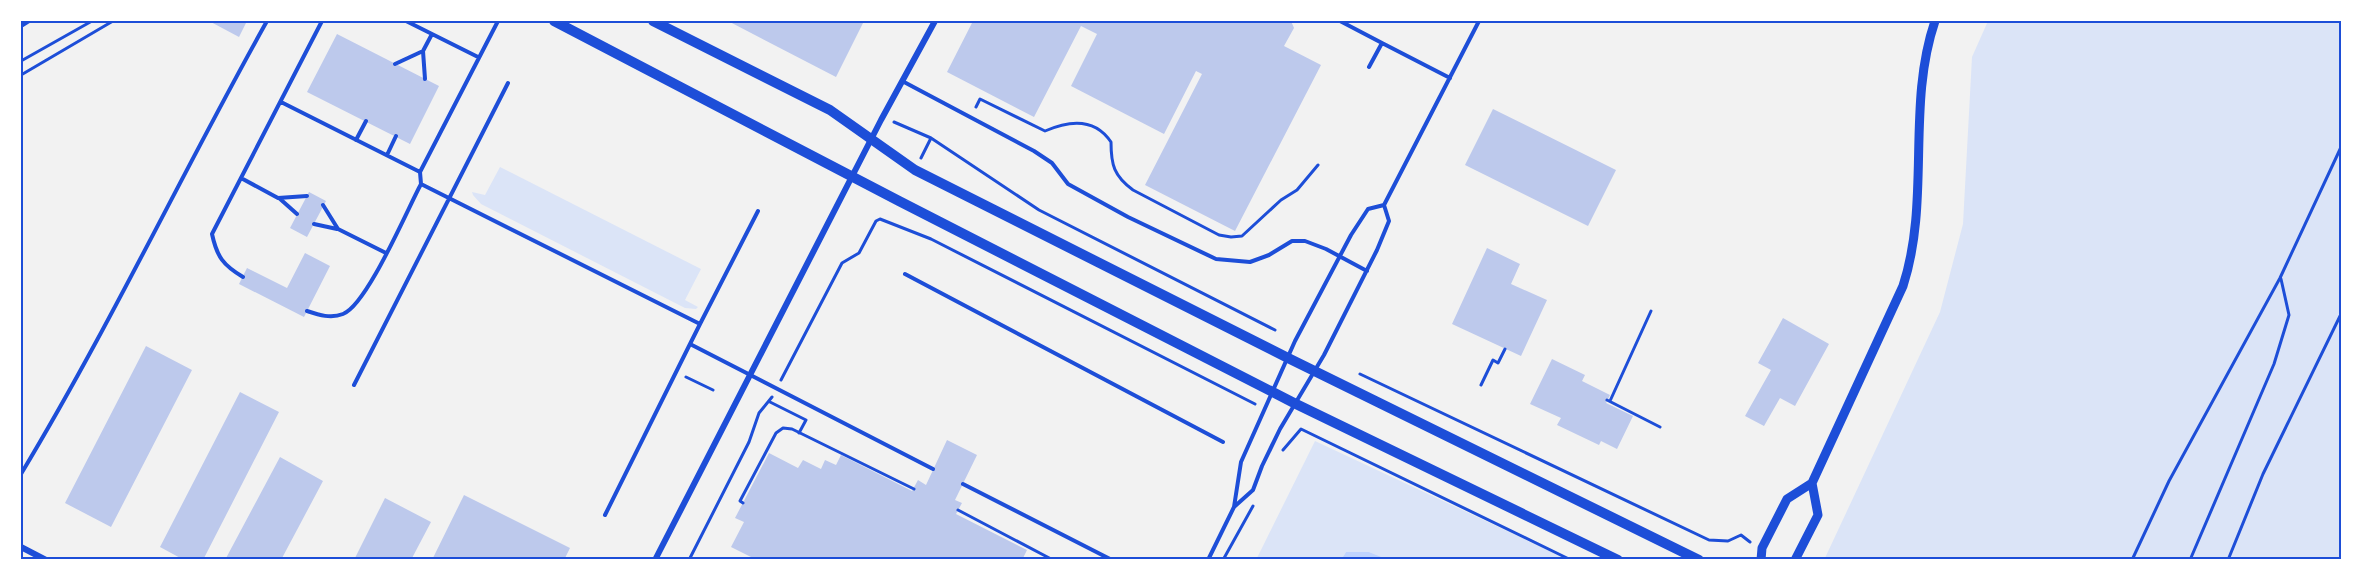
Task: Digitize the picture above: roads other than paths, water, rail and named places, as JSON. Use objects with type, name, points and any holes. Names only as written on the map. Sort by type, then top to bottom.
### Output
[{"type":"main road","points":[[555,21],[1294,403],[1618,560]]},
{"type":"main road","points":[[652,21],[830,110],[915,170],[1314,371],[1699,560]]},
{"type":"street","points":[[655,560],[935,21]]},
{"type":"street","points":[[1761,560],[1762,548],[1786,500],[1812,483],[1903,286],[1913,258],[1925,52],[1932,22]]},
{"type":"street","points":[[1795,560],[1818,515],[1812,483]]},
{"type":"street","points":[[21,547],[46,560]]},
{"type":"lane","points":[[21,26],[29,21]]},
{"type":"lane","points":[[21,474],[62,406],[127,286],[194,153],[267,21]]},
{"type":"lane","points":[[243,277],[229,269],[216,253],[212,234],[322,21]]},
{"type":"lane","points":[[406,21],[478,57]]},
{"type":"lane","points":[[307,311],[324,317],[344,314],[361,299],[421,184],[420,172],[498,21]]},
{"type":"lane","points":[[1340,21],[1450,78]]},
{"type":"lane","points":[[1234,507],[1253,490],[1262,466],[1294,403],[1314,371],[1367,271],[1389,221],[1384,205],[1479,21]]},
{"type":"lane","points":[[425,79],[423,51],[432,34]]},
{"type":"lane","points":[[1369,67],[1382,43]]},
{"type":"lane","points":[[395,64],[423,51]]},
{"type":"lane","points":[[904,82],[1052,163],[1068,184],[1081,192],[1216,259],[1250,262],[1269,255],[1292,241],[1305,241],[1367,271]]},
{"type":"lane","points":[[354,385],[508,83]]},
{"type":"lane","points":[[281,102],[420,172]]},
{"type":"lane","points":[[356,140],[366,121]]},
{"type":"lane","points":[[387,155],[396,136]]},
{"type":"lane","points":[[241,178],[278,198],[297,214]]},
{"type":"lane","points":[[421,184],[700,324]]},
{"type":"lane","points":[[278,198],[307,196]]},
{"type":"lane","points":[[324,205],[338,229]]},
{"type":"lane","points":[[1208,560],[1234,507],[1241,462],[1288,358],[1339,256],[1368,210],[1384,205]]},
{"type":"lane","points":[[605,515],[758,211]]},
{"type":"lane","points":[[314,224],[338,229],[386,254]]},
{"type":"lane","points":[[905,274],[1223,442]]},
{"type":"lane","points":[[690,344],[933,469]]},
{"type":"lane","points":[[963,484],[1112,560]]},
{"type":"water","points":[[1346,552],[1369,552],[1389,560],[1341,560]]}]
